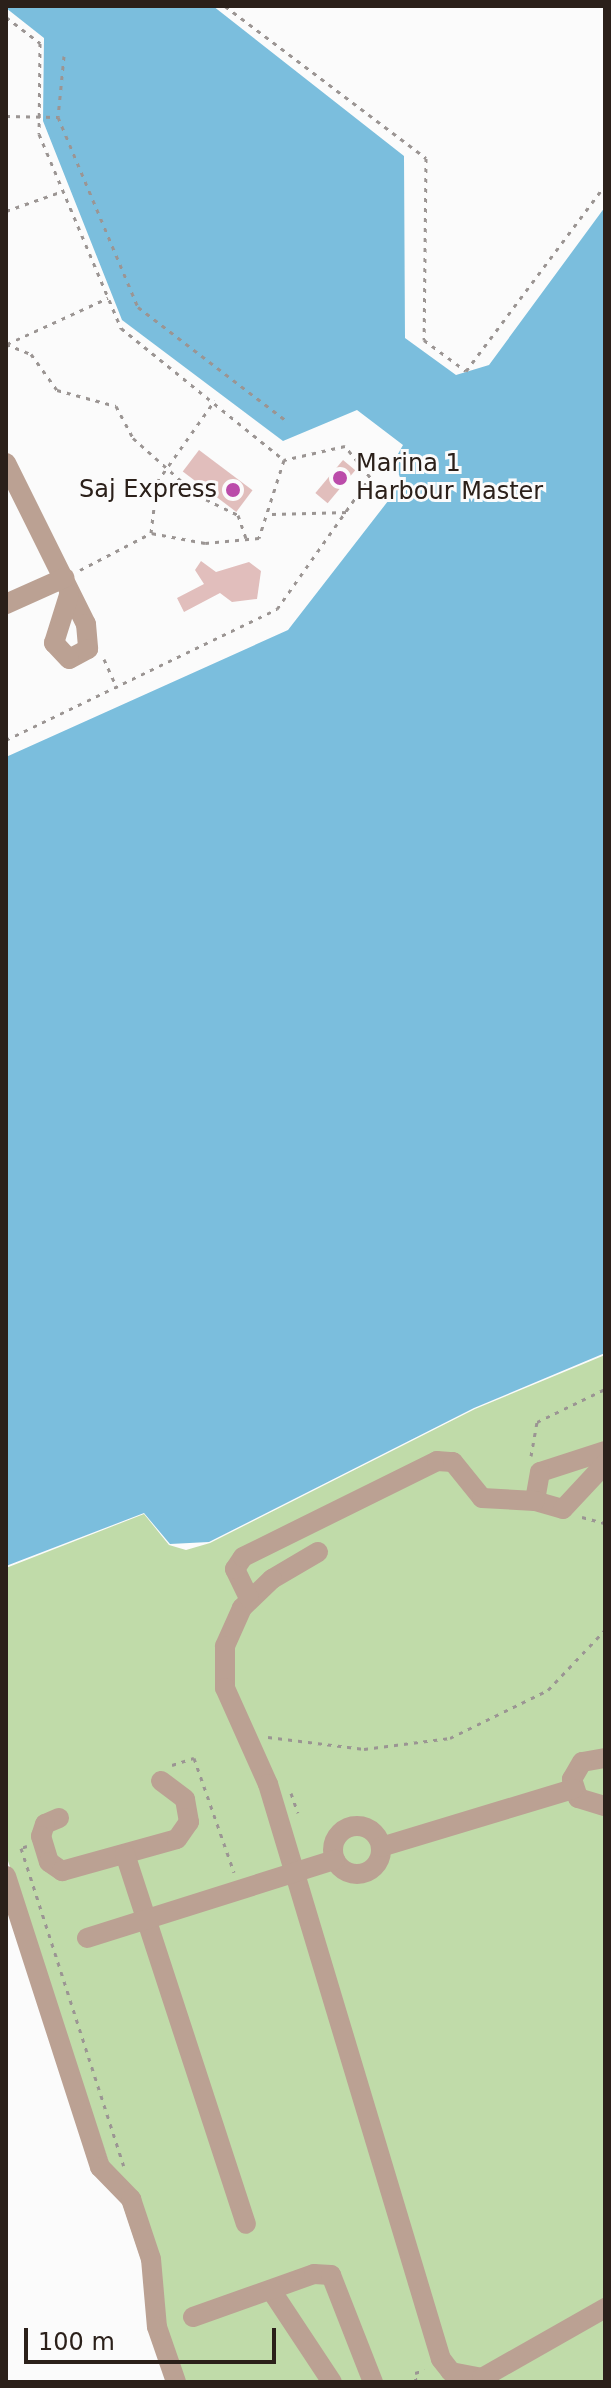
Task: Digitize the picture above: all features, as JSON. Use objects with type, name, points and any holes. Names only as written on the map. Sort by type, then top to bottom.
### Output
[{"type":"lane","points":[[6,463],[66,587],[89,635],[77,659],[56,651],[66,587]]},
{"type":"lane","points":[[6,604],[66,587]]},
{"type":"lane","points":[[535,1501],[534,1479],[605,1451]]},
{"type":"lane","points":[[249,1598],[235,1569],[243,1557],[437,1461],[453,1462],[482,1498],[535,1501],[563,1509],[605,1464]]},
{"type":"lane","points":[[318,1552],[249,1598],[225,1646],[225,1688],[268,1784],[441,2359],[451,2372],[482,2378],[605,2308]]},
{"type":"lane","points":[[573,1789],[582,1762],[605,1758]]},
{"type":"lane","points":[[59,1818],[45,1824],[42,1840],[62,1871],[125,1854],[187,1829],[181,1792],[163,1774]]},
{"type":"lane","points":[[573,1789],[587,1805],[605,1806]]},
{"type":"lane","points":[[381,1847],[573,1789]]},
{"type":"lane","points":[[87,1938],[335,1860],[359,1874],[378,1862],[381,1847],[369,1829],[354,1826],[336,1838],[335,1860]]},
{"type":"lane","points":[[125,1854],[246,2224]]},
{"type":"lane","points":[[6,1876],[100,2167],[127,2191],[151,2259],[157,2327],[176,2382]]},
{"type":"lane","points":[[193,2317],[322,2273],[338,2281],[373,2382]]},
{"type":"lane","points":[[271,2290],[332,2382]]},
{"type":"path","points":[[225,6],[426,158],[424,340],[466,371],[605,185]]},
{"type":"path","points":[[6,17],[40,43],[36,116],[63,191],[125,332],[215,400],[284,460]]},
{"type":"path","points":[[64,56],[58,117],[138,307],[288,422]]},
{"type":"path","points":[[6,116],[58,117]]},
{"type":"path","points":[[6,211],[63,191]]},
{"type":"path","points":[[6,344],[108,298]]},
{"type":"path","points":[[6,344],[31,354],[57,390],[116,406],[133,438],[197,495],[238,515],[247,541]]},
{"type":"path","points":[[151,533],[152,498],[165,465],[215,400]]},
{"type":"path","points":[[6,740],[118,689],[277,609],[351,512],[370,477],[354,451],[335,445],[284,460]]},
{"type":"path","points":[[151,533],[173,541],[247,541],[264,535],[284,460]]},
{"type":"path","points":[[272,514],[351,512]]},
{"type":"path","points":[[66,587],[151,533]]},
{"type":"path","points":[[89,635],[118,689]]},
{"type":"path","points":[[534,1479],[530,1446],[537,1422],[605,1389]]},
{"type":"path","points":[[265,1736],[364,1749],[450,1738],[548,1690],[605,1630]]},
{"type":"path","points":[[163,1774],[194,1758],[240,1889]]},
{"type":"path","points":[[42,1840],[21,1848],[123,2157],[127,2191]]},
{"type":"green space","points":[[605,1355],[605,2382],[182,2382],[6,1855],[6,1568],[144,1514],[169,1545],[186,1550],[210,1543],[475,1409]]},
{"type":"water","points":[[213,6],[404,156],[405,338],[456,375],[489,365],[605,207],[605,1353],[474,1408],[209,1542],[170,1544],[144,1513],[6,1566],[6,757],[288,630],[402,483],[394,461],[403,445],[357,410],[283,441],[122,320],[43,121],[44,38],[6,8]]},
{"type":"building","points":[[199,450],[253,490],[236,512],[183,472]]},
{"type":"building","points":[[343,460],[355,470],[328,503],[315,493]]},
{"type":"building","points":[[201,561],[216,572],[249,562],[261,571],[257,599],[232,602],[220,593],[184,612],[177,598],[204,584],[195,570]]},
{"type":"place","name":"Marina 1 Harbour Master","points":[[340,478]]},
{"type":"place","name":"Saj Express","points":[[233,490]]}]
